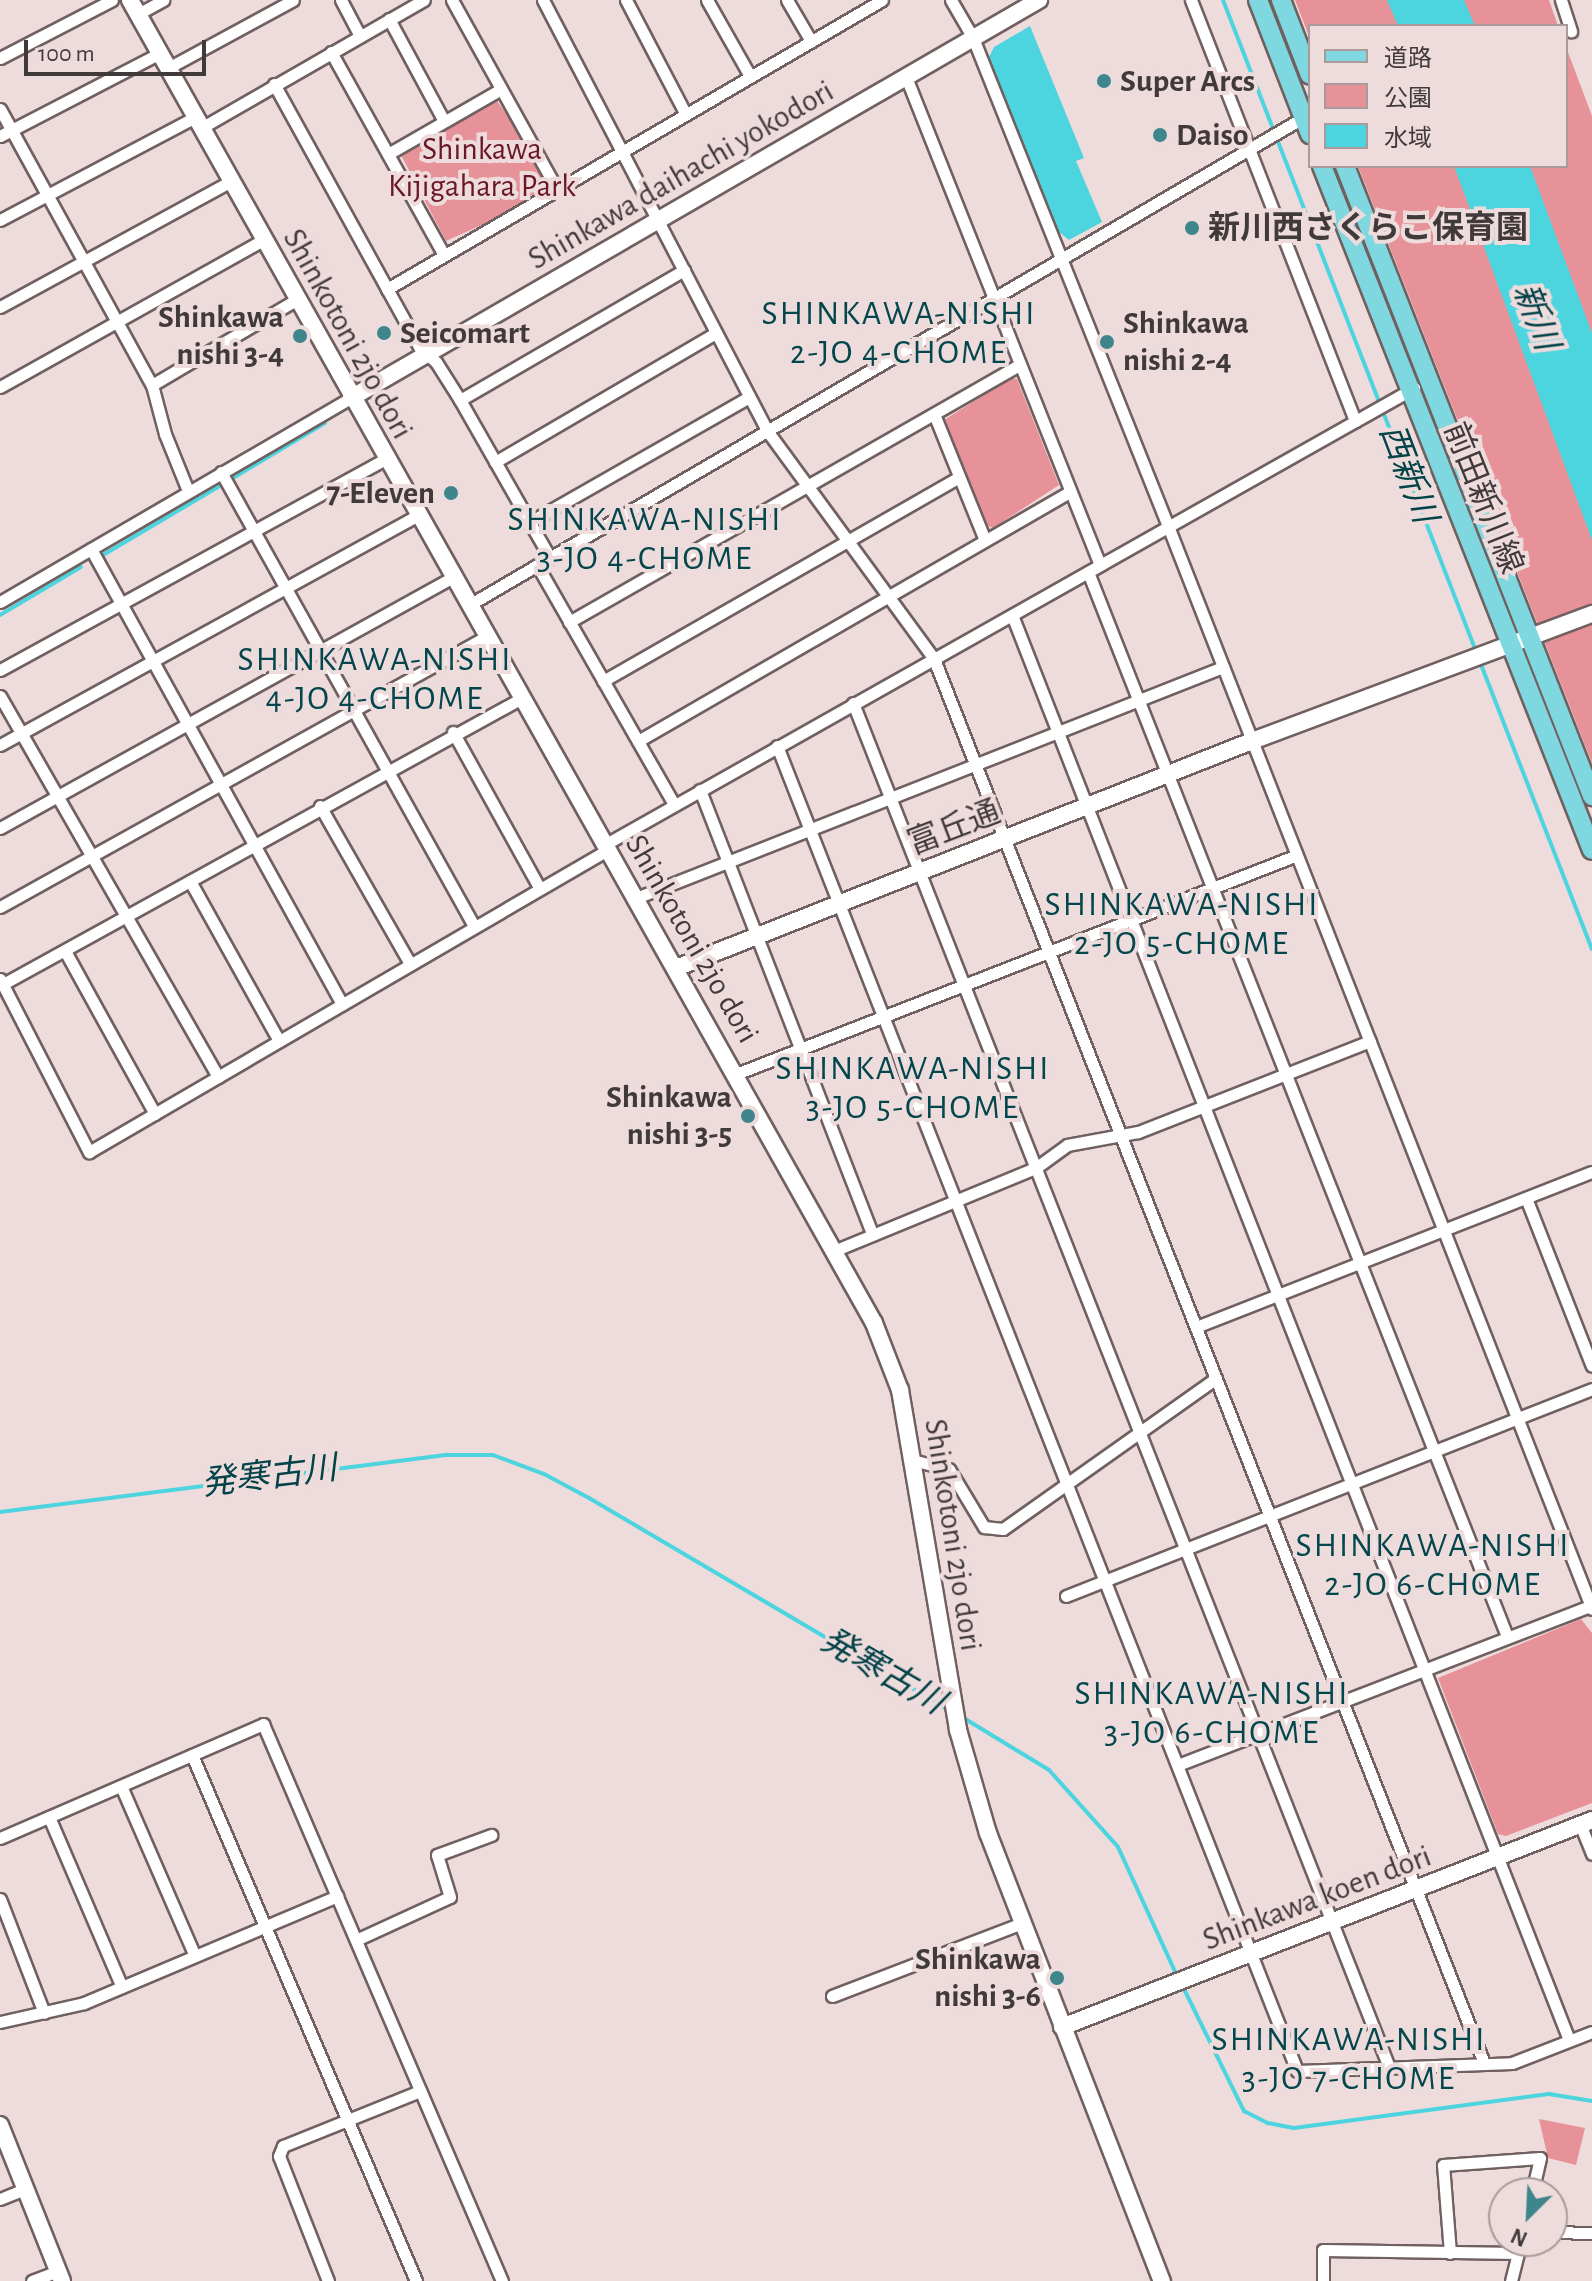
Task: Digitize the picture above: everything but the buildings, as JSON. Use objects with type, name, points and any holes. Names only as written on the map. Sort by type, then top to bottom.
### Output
[{"type":"main road","points":[[1258,0],[1307,126]]},
{"type":"main road","points":[[1281,0],[1308,70]]},
{"type":"main road","name":"前田新川線","points":[[1323,168],[1408,391],[1592,850]]},
{"type":"main road","name":"前田新川線","points":[[1346,168],[1592,796]]},
{"type":"street","points":[[0,58],[112,0]]},
{"type":"street","points":[[134,7],[163,0]]},
{"type":"street","points":[[0,136],[293,0]]},
{"type":"street","points":[[341,0],[360,36]]},
{"type":"street","points":[[0,220],[274,84],[424,0]]},
{"type":"street","points":[[452,0],[556,188]]},
{"type":"street","points":[[543,0],[768,432],[934,659],[1484,2063]]},
{"type":"street","points":[[626,0],[685,113]]},
{"type":"street","points":[[707,0],[750,76]]},
{"type":"street","points":[[787,0],[811,41]]},
{"type":"street","points":[[387,289],[811,41],[868,3],[882,0]]},
{"type":"street","points":[[951,0],[973,38],[1168,526],[1592,1606],[1507,1636],[1178,1765]]},
{"type":"street","name":"Shinkawa daihachi yokodori","points":[[351,398],[1039,0]]},
{"type":"street","points":[[1191,0],[1359,419]]},
{"type":"street","points":[[1561,0],[1571,31]]},
{"type":"street","name":"Shinkotoni 2jo dori","points":[[134,7],[417,516],[836,1250],[895,1377],[916,1461],[958,1730],[1022,1923],[1162,2281]]},
{"type":"street","points":[[389,19],[444,121]]},
{"type":"street","points":[[331,52],[444,255]]},
{"type":"street","points":[[906,77],[1100,565]]},
{"type":"street","points":[[274,84],[387,289],[460,400],[550,558]]},
{"type":"street","points":[[388,154],[501,89]]},
{"type":"street","points":[[0,109],[152,385],[188,491]]},
{"type":"street","points":[[469,605],[1279,132],[1307,126]]},
{"type":"street","points":[[0,307],[231,181]]},
{"type":"street","points":[[0,387],[263,240]]},
{"type":"street","points":[[460,400],[684,270]]},
{"type":"street","points":[[152,385],[296,300]]},
{"type":"street","points":[[495,462],[716,333]]},
{"type":"street","points":[[569,622],[1019,365]]},
{"type":"street","points":[[522,698],[387,768],[65,951],[1,982],[89,1152],[540,889],[674,804],[1428,381]]},
{"type":"street","points":[[530,522],[749,397]]},
{"type":"street","points":[[0,602],[351,398]]},
{"type":"street","points":[[934,414],[985,540]]},
{"type":"street","points":[[0,670],[385,459]]},
{"type":"street","points":[[221,472],[474,926]]},
{"type":"street","points":[[603,681],[959,477]]},
{"type":"street","points":[[638,741],[1070,492]]},
{"type":"street","points":[[0,745],[417,516]]},
{"type":"street","points":[[91,549],[342,1004]]},
{"type":"street","points":[[537,565],[674,804]]},
{"type":"street","points":[[1088,572],[1507,1636]]},
{"type":"street","points":[[0,828],[453,577]]},
{"type":"street","points":[[1530,638],[1592,614]]},
{"type":"street","points":[[1012,615],[1084,807],[1279,1294],[1569,2040]]},
{"type":"street","points":[[0,907],[487,636]]},
{"type":"street","name":"富丘通","points":[[676,968],[1252,741],[1530,638]]},
{"type":"street","points":[[636,898],[1223,667]]},
{"type":"street","points":[[0,696],[218,1077]]},
{"type":"street","points":[[853,703],[1335,1922],[1388,2065]]},
{"type":"street","points":[[453,732],[540,889]]},
{"type":"street","points":[[777,746],[1297,2071],[1388,2065],[1512,2063],[1592,2032]]},
{"type":"street","points":[[700,790],[873,1235]]},
{"type":"street","points":[[320,806],[410,964]]},
{"type":"street","points":[[736,1074],[1297,855]]},
{"type":"street","points":[[190,881],[279,1041]]},
{"type":"street","points":[[65,951],[155,1114]]},
{"type":"street","points":[[836,1250],[1037,1167],[1067,1145],[1121,1136],[1370,1041]]},
{"type":"street","points":[[1196,1327],[1592,1172]]},
{"type":"street","points":[[1526,1198],[1592,1366]]},
{"type":"street","points":[[916,1461],[949,1469],[984,1527],[993,1531],[1216,1378]]},
{"type":"street","points":[[1066,1596],[1592,1389]]},
{"type":"street","points":[[0,1838],[263,1724],[502,2281]]},
{"type":"street","points":[[192,1755],[416,2281]]},
{"type":"street","points":[[121,1786],[195,1956]]},
{"type":"street","points":[[49,1817],[122,1987]]},
{"type":"street","points":[[1586,1822],[1592,1854]]},
{"type":"street","name":"Shinkawa koen dori","points":[[1062,2027],[1253,1956],[1586,1822]]},
{"type":"street","points":[[356,1940],[450,1897],[437,1855],[491,1835]]},
{"type":"street","points":[[0,2022],[26,2012],[44,2013],[122,1987],[337,1896]]},
{"type":"street","points":[[0,1899],[44,2013]]},
{"type":"street","points":[[832,1996],[1022,1923]]},
{"type":"street","points":[[328,2281],[279,2156],[283,2146],[420,2091]]},
{"type":"street","points":[[0,2125],[60,2276],[32,2281]]},
{"type":"street","points":[[1450,2253],[1443,2165],[1540,2158],[1536,2177]]},
{"type":"street","points":[[0,2199],[25,2189]]},
{"type":"street","points":[[1568,2232],[1592,2233]]},
{"type":"street","points":[[1323,2281],[1323,2250],[1450,2253],[1488,2250]]},
{"type":"street","points":[[1511,2281],[1517,2257]]},
{"type":"green space","points":[[1295,0],[1549,0],[1557,24],[1308,24],[1308,34]]},
{"type":"green space","points":[[1568,52],[1592,116],[1592,763],[1359,168],[1568,168]]},
{"type":"green space","name":"Shinkawa Kijigahara Park","points":[[497,101],[543,165],[544,187],[533,202],[446,241],[401,155]]},
{"type":"green space","points":[[1011,378],[1017,379],[1059,485],[993,528],[988,526],[944,420]]},
{"type":"green space","points":[[1581,1619],[1592,1633],[1592,1803],[1506,1836],[1498,1834],[1438,1678]]},
{"type":"green space","points":[[1539,2119],[1585,2128],[1576,2165],[1548,2158]]},
{"type":"water","points":[[1387,0],[1464,0],[1474,24],[1397,24]]},
{"type":"water","points":[[1030,26],[1084,158],[1076,161],[1102,222],[1069,240],[1059,232],[989,57],[994,47]]},
{"type":"water","name":"新川","points":[[1455,168],[1531,168],[1592,333],[1592,540]]},
{"type":"waterway","name":"西新川","points":[[1223,0],[1477,654]]},
{"type":"waterway","points":[[233,478],[325,423]]},
{"type":"waterway","points":[[103,555],[218,487]]},
{"type":"waterway","points":[[0,615],[81,567]]},
{"type":"waterway","name":"西新川","points":[[1480,662],[1592,949]]},
{"type":"waterway","name":"発寒古川","points":[[0,1512],[447,1455],[493,1455],[544,1474],[589,1498],[950,1711]]},
{"type":"waterway","name":"発寒古川","points":[[962,1717],[1049,1770],[1118,1847],[1177,1976]]},
{"type":"waterway","name":"発寒古川","points":[[1181,1983],[1244,2111],[1268,2123],[1294,2128],[1549,2094],[1592,2101]]},
{"type":"place","name":"Super Arcs","points":[[1104,81]]},
{"type":"place","name":"Daiso","points":[[1160,135]]},
{"type":"place","name":"新川西さくらこ保育園","points":[[1192,228]]},
{"type":"place","name":"Seicomart","points":[[384,333]]},
{"type":"place","name":"Shinkawa nishi 3-4","points":[[300,336]]},
{"type":"place","name":"Shinkawa nishi 2-4","points":[[1107,342]]},
{"type":"place","name":"7-Eleven","points":[[451,493]]},
{"type":"place","name":"Shinkawa nishi 3-5","points":[[748,1116]]},
{"type":"place","name":"Shinkawa nishi 3-6","points":[[1057,1978]]},
{"type":"district","name":"SHINKAWA-NISHI 2-JO 4-CHOME","points":[[899,334]]},
{"type":"district","name":"SHINKAWA-NISHI 3-JO 4-CHOME","points":[[645,540]]},
{"type":"district","name":"SHINKAWA-NISHI 4-JO 4-CHOME","points":[[375,680]]},
{"type":"district","name":"SHINKAWA-NISHI 2-JO 5-CHOME","points":[[1182,924]]},
{"type":"district","name":"SHINKAWA-NISHI 3-JO 5-CHOME","points":[[913,1088]]},
{"type":"district","name":"SHINKAWA-NISHI 2-JO 6-CHOME","points":[[1433,1566]]},
{"type":"district","name":"SHINKAWA-NISHI 3-JO 6-CHOME","points":[[1212,1714]]},
{"type":"district","name":"SHINKAWA-NISHI 3-JO 7-CHOME","points":[[1349,2060]]}]
